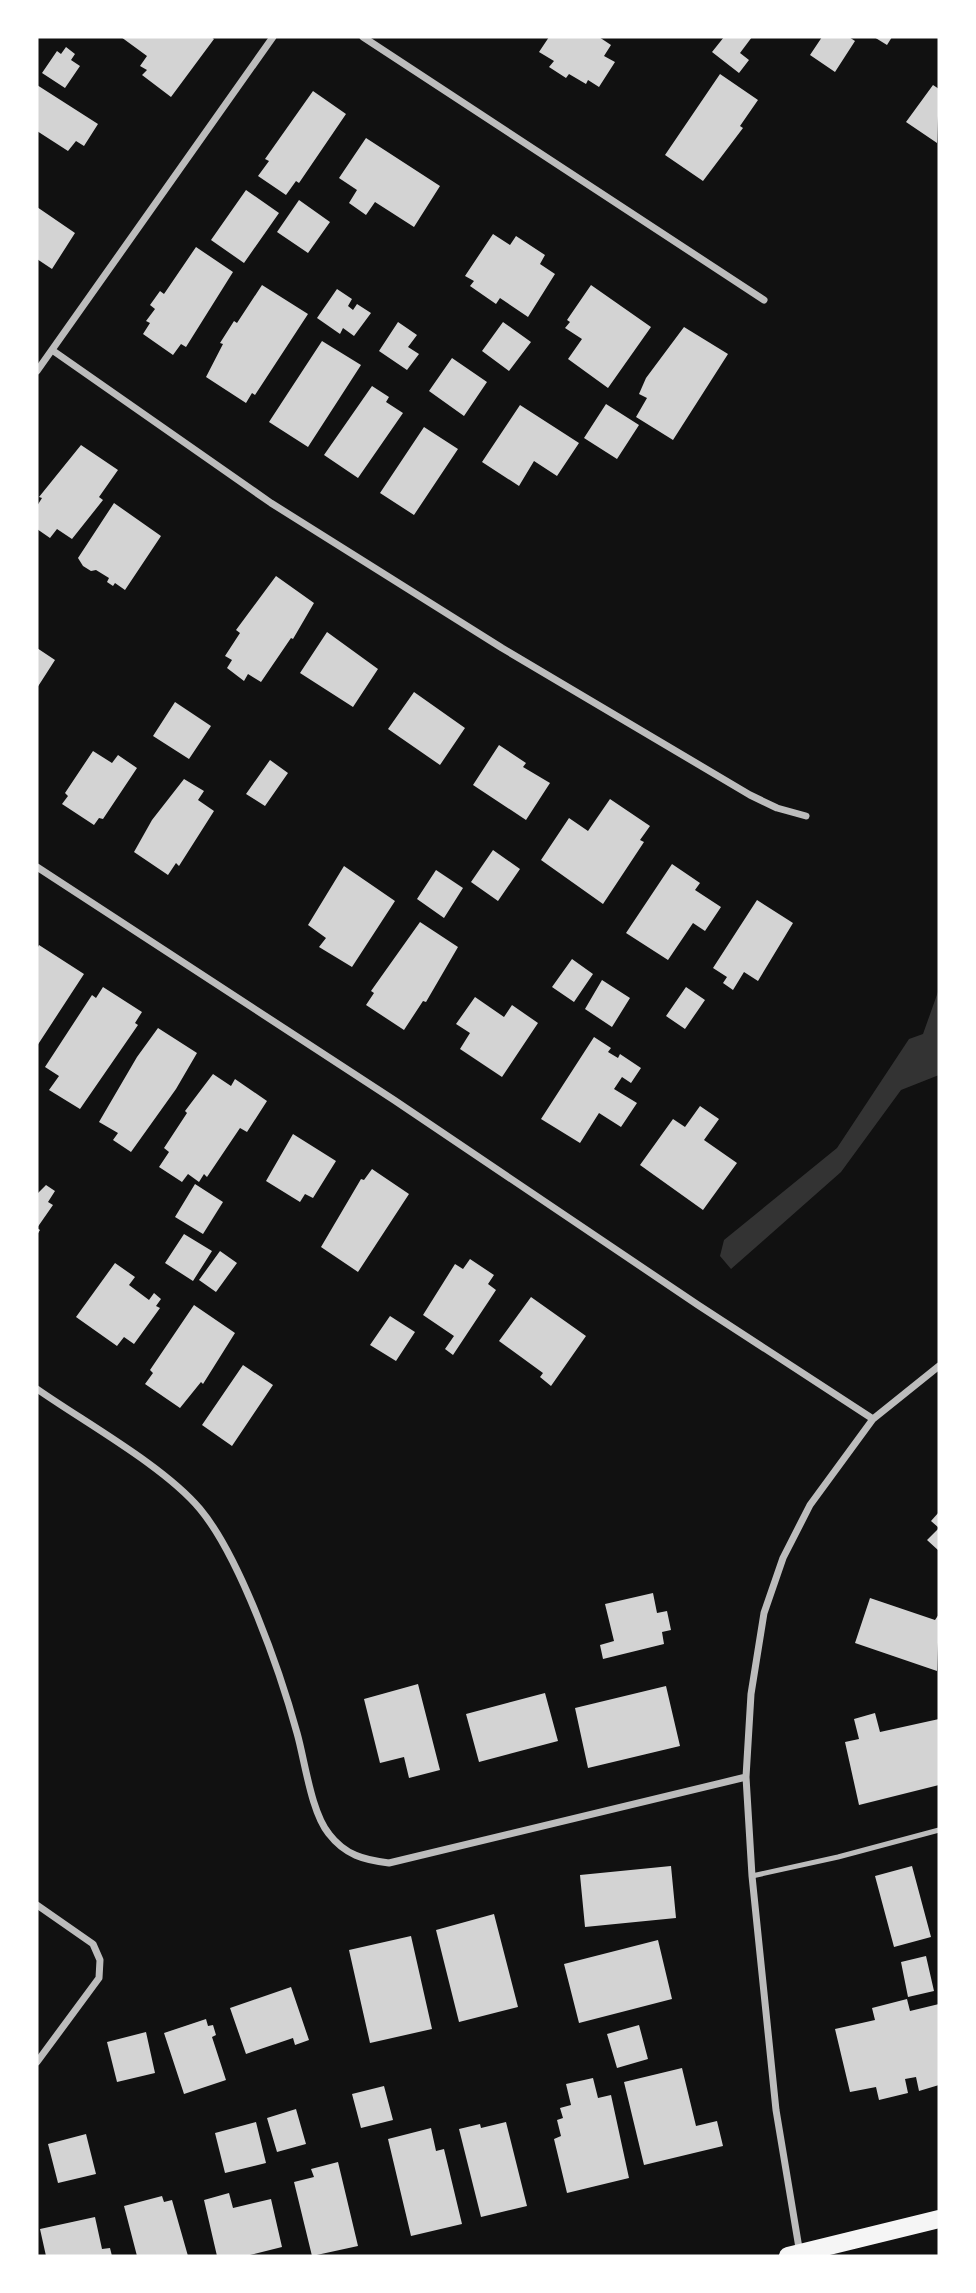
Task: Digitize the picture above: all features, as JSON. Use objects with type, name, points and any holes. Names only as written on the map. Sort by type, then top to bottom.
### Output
[{"type":"main road","points":[[796,2255],[939,2219]]},
{"type":"street","points":[[37,371],[273,37]]},
{"type":"street","points":[[363,37],[764,300]]},
{"type":"street","points":[[52,350],[271,503],[502,648],[750,796],[777,808],[806,816]]},
{"type":"street","points":[[37,867],[394,1100],[698,1306],[873,1419]]},
{"type":"street","points":[[796,2255],[776,2110],[752,1876],[746,1777],[751,1694],[762,1626],[783,1558],[810,1505],[873,1419],[939,1366]]},
{"type":"street","points":[[37,1390],[162,1474],[199,1508],[223,1542],[264,1635],[296,1729],[319,1815],[327,1833],[344,1850],[365,1860],[389,1863],[746,1777]]},
{"type":"street","points":[[37,1905],[93,1944],[100,1960],[99,1978],[37,2062]]},
{"type":"lane","points":[[752,1876],[939,1830]]},
{"type":"shaded area","points":[[939,989],[939,1075],[901,1090],[841,1172],[731,1269],[720,1256],[724,1240],[837,1148],[909,1039],[923,1034]]},
{"type":"building","points":[[121,37],[214,39],[171,97],[142,75],[147,70],[140,66],[147,56]]},
{"type":"building","points":[[549,37],[599,37],[611,45],[604,56],[615,62],[599,87],[588,80],[586,84],[569,74],[566,78],[549,67],[554,61],[539,52]]},
{"type":"building","points":[[724,37],[752,37],[740,53],[749,60],[739,73],[712,52]]},
{"type":"building","points":[[822,37],[849,37],[855,41],[835,72],[810,55]]},
{"type":"building","points":[[874,37],[892,37],[887,45]]},
{"type":"building","points":[[66,47],[75,54],[71,60],[80,66],[65,88],[42,73],[57,51],[61,54]]},
{"type":"building","points":[[720,74],[758,100],[740,126],[743,128],[703,181],[665,155]]},
{"type":"building","points":[[37,85],[98,124],[84,146],[76,141],[68,151],[37,131]]},
{"type":"building","points":[[933,85],[939,89],[937,143],[906,122]]},
{"type":"building","points":[[313,91],[346,114],[299,183],[296,181],[286,195],[258,176],[269,161],[265,159]]},
{"type":"building","points":[[366,138],[440,186],[414,227],[375,202],[366,215],[349,203],[357,190],[339,178]]},
{"type":"building","points":[[246,190],[279,213],[244,263],[211,240]]},
{"type":"building","points":[[299,200],[330,222],[308,253],[277,232]]},
{"type":"building","points":[[37,207],[75,233],[52,269],[37,259]]},
{"type":"building","points":[[493,234],[510,245],[516,236],[545,255],[540,264],[555,274],[528,317],[500,298],[496,304],[470,286],[474,281],[465,276]]},
{"type":"building","points":[[196,247],[233,272],[186,347],[181,344],[173,355],[143,334],[150,323],[146,321],[155,309],[150,305],[160,291],[164,294]]},
{"type":"building","points":[[262,285],[308,314],[255,395],[252,393],[246,403],[206,377],[223,344],[220,343]]},
{"type":"building","points":[[591,285],[651,327],[608,388],[568,359],[582,339],[565,328],[570,322],[567,320]]},
{"type":"building","points":[[337,289],[352,299],[348,306],[353,310],[357,304],[371,313],[354,336],[343,328],[340,334],[317,318]]},
{"type":"building","points":[[398,322],[417,335],[408,347],[419,354],[407,370],[379,351]]},
{"type":"building","points":[[503,322],[531,342],[509,371],[482,351]]},
{"type":"building","points":[[684,327],[728,354],[673,440],[636,417],[647,398],[639,394],[646,378]]},
{"type":"building","points":[[322,341],[361,365],[308,447],[269,422]]},
{"type":"building","points":[[452,358],[487,382],[464,416],[429,391]]},
{"type":"building","points":[[372,386],[389,397],[386,402],[403,413],[358,478],[324,455]]},
{"type":"building","points":[[606,404],[639,425],[617,459],[584,438]]},
{"type":"building","points":[[520,405],[579,443],[557,476],[534,461],[519,486],[482,462]]},
{"type":"building","points":[[424,427],[458,449],[414,515],[380,493]]},
{"type":"building","points":[[81,445],[118,470],[99,497],[103,500],[72,539],[57,529],[50,538],[37,529],[37,506],[42,498],[39,497]]},
{"type":"building","points":[[114,503],[161,536],[125,590],[115,583],[113,586],[107,582],[109,578],[96,570],[91,571],[83,566],[78,558]]},
{"type":"building","points":[[276,576],[314,603],[293,639],[291,638],[261,682],[248,674],[244,681],[227,668],[232,660],[225,656],[240,633],[236,630]]},
{"type":"building","points":[[327,632],[378,669],[353,707],[300,673]]},
{"type":"building","points":[[37,648],[55,660],[37,688]]},
{"type":"building","points":[[414,692],[465,728],[440,765],[388,729]]},
{"type":"building","points":[[175,702],[211,726],[189,759],[153,736]]},
{"type":"building","points":[[499,745],[526,763],[523,767],[550,783],[526,820],[473,785]]},
{"type":"building","points":[[93,751],[112,763],[118,755],[137,768],[103,819],[99,818],[94,825],[62,804],[68,796],[65,793]]},
{"type":"building","points":[[270,760],[288,773],[265,806],[246,794]]},
{"type":"building","points":[[184,779],[204,791],[198,800],[214,811],[179,866],[176,863],[168,875],[134,852],[152,820]]},
{"type":"building","points":[[610,799],[650,826],[640,840],[644,842],[603,904],[541,860],[569,818],[588,831]]},
{"type":"building","points":[[493,850],[520,869],[498,901],[471,882]]},
{"type":"building","points":[[672,864],[700,883],[695,890],[721,907],[705,931],[693,923],[668,960],[626,933]]},
{"type":"building","points":[[344,866],[395,901],[352,967],[319,947],[326,938],[308,925]]},
{"type":"building","points":[[436,870],[463,888],[444,918],[417,899]]},
{"type":"building","points":[[757,900],[793,923],[758,981],[744,972],[733,990],[723,983],[727,977],[713,968]]},
{"type":"building","points":[[420,922],[458,947],[426,1002],[423,1001],[404,1030],[366,1005],[374,993],[371,991]]},
{"type":"building","points":[[39,945],[84,974],[37,1046],[37,949]]},
{"type":"building","points":[[572,959],[593,974],[574,1002],[552,987]]},
{"type":"building","points":[[602,980],[630,998],[612,1027],[585,1009]]},
{"type":"building","points":[[103,987],[142,1012],[135,1023],[138,1025],[80,1109],[49,1090],[59,1076],[45,1067],[92,995],[96,998]]},
{"type":"building","points":[[686,987],[705,1000],[685,1029],[666,1016]]},
{"type":"building","points":[[475,997],[504,1017],[512,1005],[538,1023],[502,1077],[460,1049],[470,1033],[456,1024]]},
{"type":"building","points":[[158,1028],[197,1053],[176,1089],[131,1152],[113,1140],[118,1133],[99,1122],[137,1057]]},
{"type":"building","points":[[594,1037],[611,1048],[608,1052],[618,1058],[620,1054],[641,1068],[631,1083],[622,1077],[614,1089],[637,1103],[621,1127],[599,1113],[580,1143],[541,1119]]},
{"type":"building","points":[[213,1074],[231,1086],[235,1079],[267,1101],[247,1132],[240,1128],[207,1177],[204,1174],[199,1182],[188,1174],[182,1182],[159,1167],[169,1152],[164,1148],[187,1113],[185,1111]]},
{"type":"building","points":[[700,1106],[719,1119],[704,1140],[737,1163],[703,1210],[640,1165],[673,1119],[685,1127]]},
{"type":"building","points":[[293,1134],[336,1161],[313,1198],[305,1194],[300,1202],[266,1181]]},
{"type":"building","points":[[372,1169],[409,1194],[358,1272],[321,1247],[361,1179],[364,1180]]},
{"type":"building","points":[[195,1184],[223,1202],[203,1234],[175,1217]]},
{"type":"building","points":[[46,1185],[55,1191],[48,1202],[53,1205],[37,1228],[37,1194]]},
{"type":"building","points":[[184,1234],[212,1251],[193,1281],[165,1263]]},
{"type":"building","points":[[220,1251],[237,1263],[216,1292],[199,1280]]},
{"type":"building","points":[[470,1259],[494,1275],[488,1284],[496,1290],[453,1355],[445,1349],[454,1336],[423,1315],[455,1264],[463,1269]]},
{"type":"building","points":[[115,1263],[135,1277],[129,1285],[149,1300],[154,1293],[161,1299],[156,1306],[160,1308],[134,1344],[124,1337],[117,1346],[76,1317]]},
{"type":"building","points":[[531,1297],[586,1336],[551,1386],[540,1377],[543,1373],[499,1341]]},
{"type":"building","points":[[194,1305],[235,1333],[203,1384],[201,1382],[180,1408],[145,1384],[153,1373],[150,1370]]},
{"type":"building","points":[[390,1316],[415,1332],[396,1361],[370,1345]]},
{"type":"building","points":[[243,1365],[273,1385],[232,1446],[202,1425]]},
{"type":"building","points":[[939,1512],[939,1528],[931,1521]]},
{"type":"building","points":[[939,1528],[939,1551],[927,1540]]},
{"type":"building","points":[[653,1593],[657,1613],[667,1611],[671,1630],[662,1632],[664,1644],[603,1659],[600,1645],[614,1641],[605,1604]]},
{"type":"building","points":[[870,1598],[935,1620],[939,1614],[937,1671],[855,1643]]},
{"type":"building","points":[[418,1684],[440,1770],[409,1778],[404,1757],[380,1763],[364,1699]]},
{"type":"building","points":[[666,1686],[680,1746],[588,1768],[575,1708]]},
{"type":"building","points":[[545,1693],[558,1741],[479,1762],[466,1714]]},
{"type":"building","points":[[875,1713],[880,1732],[939,1719],[939,1785],[859,1805],[845,1742],[859,1739],[854,1719]]},
{"type":"building","points":[[671,1866],[676,1918],[585,1927],[580,1875]]},
{"type":"building","points":[[912,1866],[931,1937],[894,1947],[875,1876]]},
{"type":"building","points":[[494,1914],[518,2007],[459,2022],[436,1930]]},
{"type":"building","points":[[411,1936],[432,2029],[370,2043],[349,1950]]},
{"type":"building","points":[[658,1940],[672,1999],[579,2023],[564,1964]]},
{"type":"building","points":[[926,1956],[934,1991],[908,1997],[901,1962]]},
{"type":"building","points":[[291,1987],[309,2040],[295,2045],[293,2038],[246,2054],[230,2008]]},
{"type":"building","points":[[907,1999],[910,2011],[939,2004],[939,2085],[919,2091],[916,2077],[905,2079],[908,2093],[879,2100],[876,2087],[850,2092],[835,2029],[875,2020],[872,2008]]},
{"type":"building","points":[[206,2019],[208,2026],[213,2025],[216,2035],[212,2037],[226,2080],[184,2094],[164,2033]]},
{"type":"building","points":[[639,2025],[648,2059],[617,2068],[607,2034]]},
{"type":"building","points":[[146,2032],[155,2073],[117,2082],[107,2042]]},
{"type":"building","points":[[682,2068],[696,2126],[717,2121],[723,2146],[644,2165],[624,2082]]},
{"type":"building","points":[[593,2078],[598,2098],[611,2095],[629,2178],[567,2193],[554,2139],[561,2136],[557,2120],[563,2118],[560,2108],[571,2105],[566,2084]]},
{"type":"building","points":[[384,2086],[393,2120],[361,2128],[352,2094]]},
{"type":"building","points":[[296,2109],[306,2144],[277,2152],[267,2118]]},
{"type":"building","points":[[256,2122],[266,2163],[225,2173],[215,2133]]},
{"type":"building","points":[[506,2122],[527,2206],[481,2217],[459,2129],[480,2124],[481,2128]]},
{"type":"building","points":[[431,2128],[436,2151],[444,2149],[462,2224],[411,2236],[388,2139]]},
{"type":"building","points":[[86,2134],[96,2174],[58,2183],[48,2144]]},
{"type":"building","points":[[338,2162],[358,2246],[312,2256],[294,2182],[314,2177],[311,2169]]},
{"type":"building","points":[[229,2193],[233,2208],[271,2199],[282,2247],[246,2256],[217,2256],[204,2200]]},
{"type":"building","points":[[162,2196],[164,2202],[172,2200],[188,2256],[137,2256],[124,2206]]},
{"type":"building","points":[[95,2217],[102,2249],[110,2248],[112,2256],[46,2256],[40,2229]]}]
